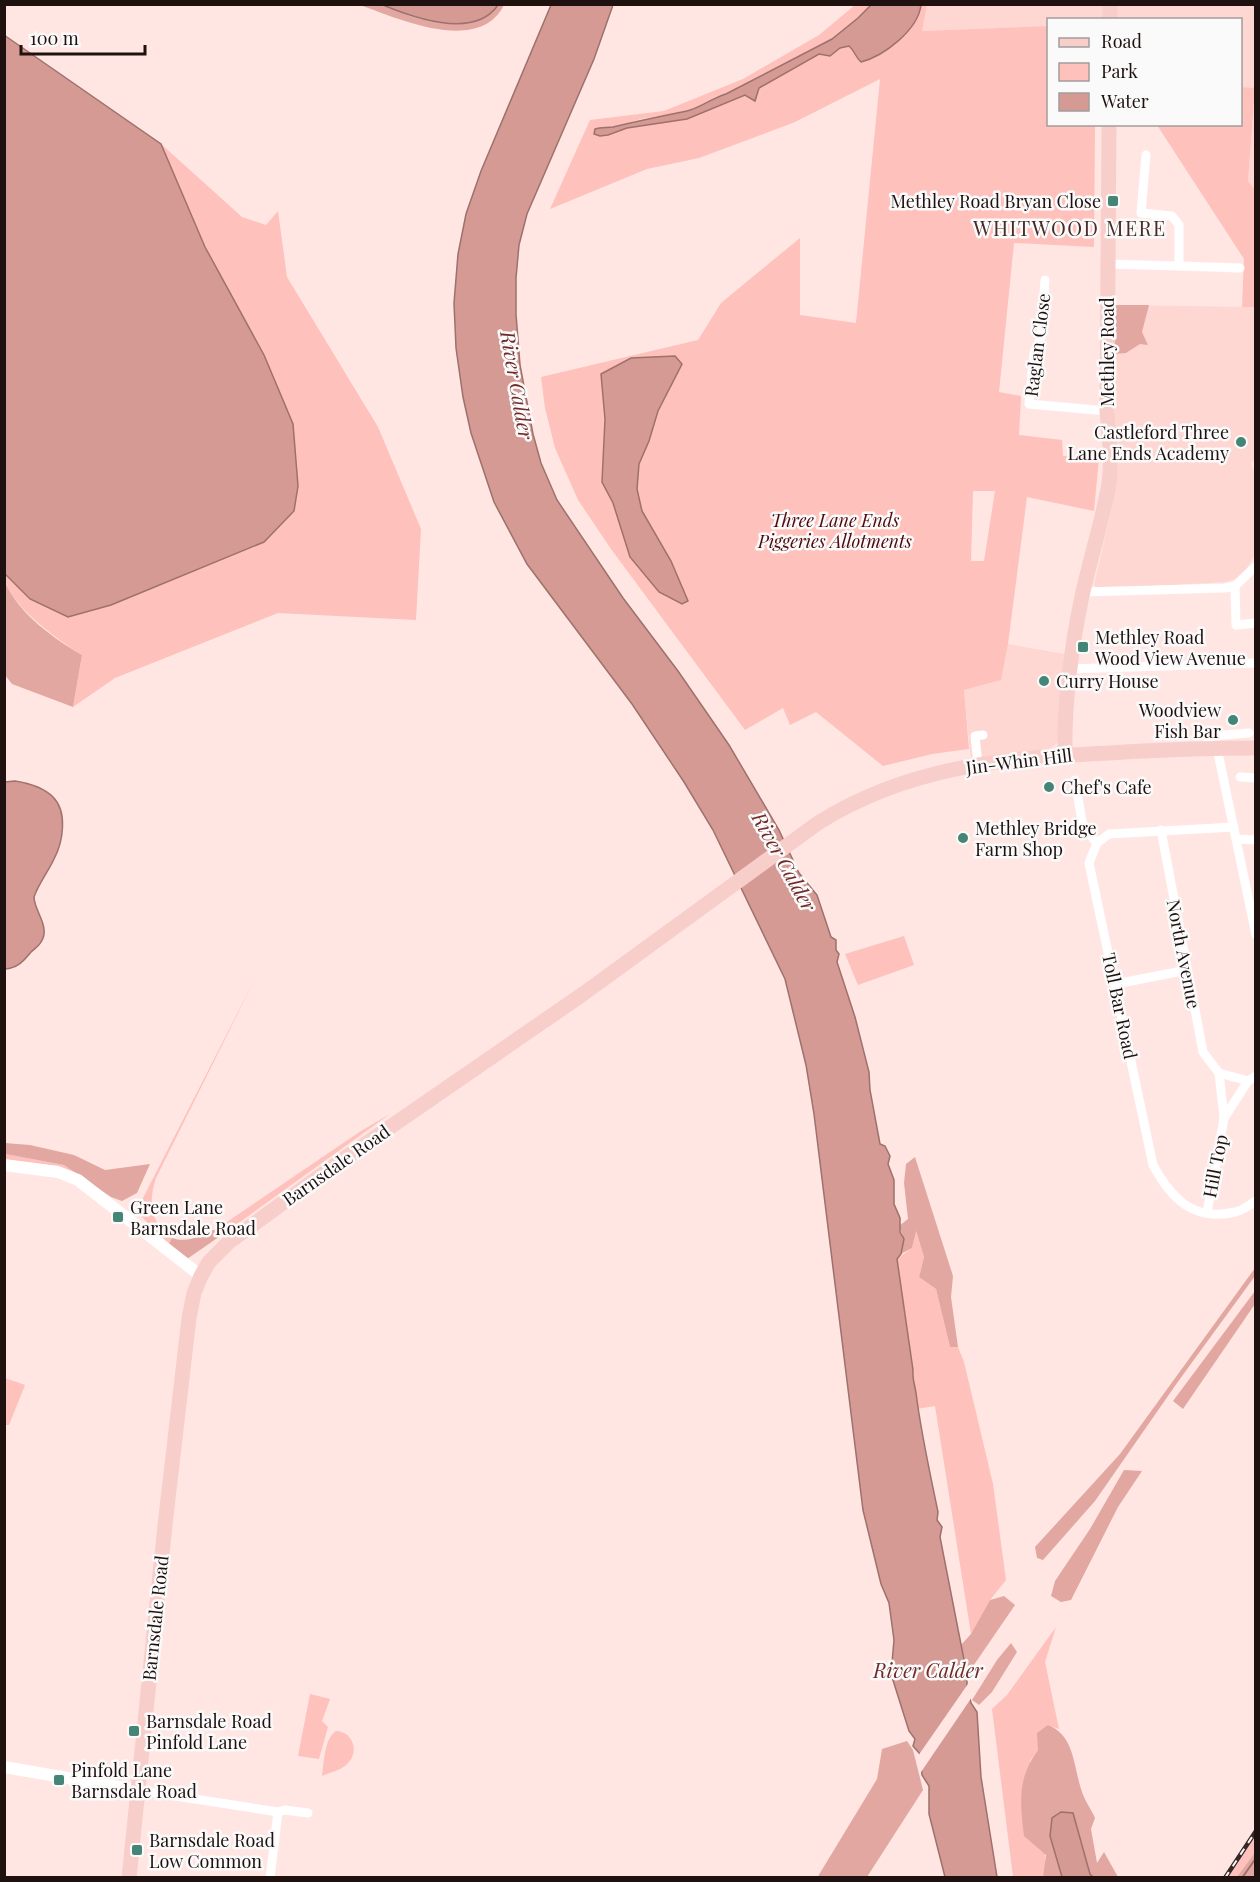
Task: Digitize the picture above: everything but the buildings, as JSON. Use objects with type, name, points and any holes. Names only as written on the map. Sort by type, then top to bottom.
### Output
[{"type":"main road","name":"Methley Road","points":[[1065,755],[1069,669],[1083,592],[1108,488],[1111,458],[1107,411],[1109,126]]},
{"type":"main road","name":"Jin-Whin Hill","points":[[799,837],[852,804],[894,785],[978,764],[1065,755],[1256,748]]},
{"type":"main road","name":"Barnsdale Road","points":[[129,1878],[188,1329],[194,1293],[201,1276],[219,1251],[338,1162],[583,994],[799,837]]},
{"type":"street","points":[[1146,155],[1141,213],[1172,216],[1179,225],[1179,266]]},
{"type":"street","points":[[1107,264],[1240,268]]},
{"type":"street","name":"Raglan Close","points":[[1045,280],[1041,337],[1034,353],[1029,404],[1107,411]]},
{"type":"street","points":[[1083,592],[1225,588],[1235,586],[1256,566]]},
{"type":"street","points":[[1235,586],[1236,625],[1256,623]]},
{"type":"street","points":[[1069,669],[1256,663]]},
{"type":"street","points":[[1249,734],[1210,736],[1211,748],[1234,827],[1256,935]]},
{"type":"street","points":[[978,764],[975,736],[983,735]]},
{"type":"street","points":[[1240,777],[1256,778]]},
{"type":"street","points":[[1074,780],[1083,827],[1097,843],[1109,834],[1234,827]]},
{"type":"street","name":"North Avenue","points":[[1161,830],[1203,1052],[1219,1073]]},
{"type":"street","points":[[1236,839],[1256,840]]},
{"type":"street","name":"Toll Bar Road","points":[[1097,843],[1089,863],[1153,1165],[1164,1186],[1184,1206],[1206,1213]]},
{"type":"street","points":[[1116,984],[1187,970]]},
{"type":"street","points":[[1219,1073],[1252,1078]]},
{"type":"street","name":"Hill Top","points":[[1206,1213],[1224,1119],[1219,1073]]},
{"type":"street","name":"Hill Top","points":[[1224,1119],[1252,1078]]},
{"type":"street","points":[[4,1165],[58,1172],[78,1180],[201,1276]]},
{"type":"street","points":[[1206,1213],[1235,1212],[1256,1202]]},
{"type":"street","points":[[4,1767],[278,1812],[285,1810],[308,1813]]},
{"type":"street","points":[[270,1878],[278,1812]]},
{"type":"shaded area","points":[[381,4],[421,19],[457,24],[480,19],[498,5],[504,5],[492,20],[476,28],[458,31],[416,24],[360,5]]},
{"type":"shaded area","points":[[927,5],[1255,5],[1255,88],[1242,87],[1242,18],[1047,18],[1047,26],[922,31]]},
{"type":"shaded area","points":[[1255,88],[1255,190],[1248,181]]},
{"type":"shaded area","points":[[1112,305],[1255,307],[1256,459],[1251,463],[1255,475],[1255,554],[1247,568],[1237,578],[1226,582],[1099,589],[1094,585],[1111,512],[1119,461],[1112,378]]},
{"type":"shaded area","points":[[1112,305],[1149,305],[1142,332],[1148,345],[1140,344],[1126,353],[1113,354]]},
{"type":"shaded area","points":[[5,582],[11,594],[28,615],[49,633],[82,655],[73,707],[12,684],[5,675]]},
{"type":"shaded area","points":[[1008,644],[1064,654],[1058,742],[1050,749],[1043,751],[971,760],[964,690],[1001,680]]},
{"type":"shaded area","points":[[5,1143],[30,1145],[74,1155],[105,1170],[150,1164],[137,1193],[122,1201],[111,1197],[64,1165],[5,1154]]},
{"type":"shaded area","points":[[915,1157],[953,1276],[951,1297],[958,1347],[950,1347],[936,1289],[919,1277],[924,1257],[916,1231],[912,1248],[901,1254],[904,1239],[899,1226],[908,1219],[904,1183],[906,1164]]},
{"type":"shaded area","points":[[221,1226],[226,1232],[187,1259],[169,1244],[172,1238],[191,1239]]},
{"type":"shaded area","points":[[1255,1268],[1255,1276],[1095,1501],[1043,1560],[1037,1558],[1035,1547],[1120,1454]]},
{"type":"shaded area","points":[[1255,1291],[1255,1304],[1183,1409],[1173,1401]]},
{"type":"shaded area","points":[[1124,1470],[1142,1471],[1118,1507],[1071,1600],[1061,1602],[1051,1596],[1055,1581],[1090,1529]]},
{"type":"shaded area","points":[[1004,1596],[1015,1605],[967,1675],[961,1645],[971,1634],[990,1600]]},
{"type":"shaded area","points":[[1011,1643],[1017,1652],[992,1692],[979,1705],[972,1700],[997,1660]]},
{"type":"shaded area","points":[[1048,1725],[1064,1737],[1073,1756],[1080,1787],[1095,1818],[1091,1829],[1097,1863],[1104,1852],[1118,1877],[1093,1877],[1090,1874],[1073,1814],[1050,1836],[1062,1877],[1043,1877],[1046,1855],[1024,1836],[1021,1801],[1023,1781],[1038,1750],[1037,1733]]},
{"type":"shaded area","points":[[907,1741],[913,1750],[923,1790],[867,1877],[817,1878],[877,1779],[882,1749]]},
{"type":"shaded area","points":[[1255,1851],[1255,1877],[1237,1877],[1254,1854]]},
{"type":"green space","name":"Three Lane Ends Piggeries Allotments","points":[[855,5],[871,5],[832,39],[689,111],[641,119],[609,128],[601,127],[608,135],[627,128],[687,119],[746,95],[755,101],[759,88],[819,54],[830,56],[840,48],[849,46],[855,51],[856,58],[871,59],[895,43],[909,30],[919,14],[921,5],[927,5],[922,31],[1047,26],[1047,126],[1095,126],[1094,247],[1014,243],[999,392],[1021,396],[1019,435],[1062,440],[1063,456],[1099,458],[1094,511],[1027,497],[1008,644],[1001,680],[964,690],[969,749],[932,754],[883,766],[816,712],[790,725],[783,708],[745,730],[611,549],[578,500],[555,448],[545,408],[541,377],[698,340],[721,303],[800,238],[800,315],[856,323],[880,79],[795,122],[699,158],[647,169],[550,209],[590,120],[664,111],[743,79],[819,35]],"holes":[[[973,491],[995,491],[984,561],[971,561]]]},
{"type":"green space","points":[[1242,87],[1255,88],[1248,181],[1255,190],[1255,307],[1242,307],[1244,259],[1158,126],[1242,126]]},
{"type":"green space","points":[[161,144],[242,217],[266,225],[278,211],[287,277],[378,427],[421,529],[416,620],[278,613],[115,678],[73,707],[82,655],[48,631],[23,609],[7,585],[4,574],[30,599],[68,617],[111,605],[264,542],[294,511],[264,355],[205,247]]},
{"type":"green space","points":[[904,936],[914,965],[858,985],[845,954]]},
{"type":"green space","points":[[258,973],[153,1187],[152,1203],[155,1219],[172,1238],[169,1244],[140,1215],[142,1200]]},
{"type":"green space","points":[[390,1114],[226,1232],[221,1226],[361,1131]]},
{"type":"green space","points":[[5,1154],[64,1165],[82,1177],[5,1162]]},
{"type":"green space","points":[[915,1229],[924,1257],[919,1277],[936,1289],[950,1347],[958,1347],[964,1362],[993,1484],[1006,1580],[990,1600],[971,1634],[935,1406],[917,1409],[897,1259],[912,1248]]},
{"type":"green space","points":[[5,1378],[25,1385],[9,1425],[5,1425]]},
{"type":"green space","points":[[1056,1627],[1045,1662],[1059,1729],[1048,1725],[1038,1750],[1030,1761],[1041,1820],[1045,1867],[1043,1877],[1013,1877],[992,1709],[1007,1695]]},
{"type":"green space","points":[[310,1694],[330,1699],[322,1721],[328,1727],[319,1759],[298,1756]]},
{"type":"green space","points":[[336,1731],[350,1738],[354,1748],[352,1758],[340,1769],[322,1776],[327,1745]]},
{"type":"green space","points":[[1255,1831],[1255,1877],[1225,1878]]},
{"type":"water","points":[[498,4],[487,16],[474,22],[459,24],[427,20],[383,5]]},
{"type":"water","name":"River Calder","points":[[551,5],[613,5],[594,59],[527,214],[519,245],[516,314],[520,365],[533,434],[541,463],[557,500],[623,598],[678,671],[729,745],[779,830],[799,873],[817,895],[831,937],[836,940],[836,950],[839,954],[837,962],[855,1017],[869,1072],[880,1144],[885,1146],[890,1156],[888,1164],[894,1180],[894,1204],[900,1218],[900,1232],[904,1239],[901,1254],[897,1259],[913,1379],[938,1512],[937,1520],[942,1527],[940,1537],[967,1675],[967,1686],[971,1703],[977,1712],[981,1777],[997,1877],[945,1877],[929,1814],[929,1786],[922,1775],[920,1754],[913,1746],[915,1739],[909,1731],[891,1674],[894,1640],[889,1603],[881,1584],[863,1510],[814,1114],[806,1065],[785,979],[713,830],[684,782],[632,704],[527,564],[494,502],[471,433],[456,348],[454,303],[458,254],[466,214],[481,171]]},
{"type":"water","points":[[871,5],[921,5],[914,24],[907,32],[889,48],[870,59],[861,62],[849,46],[840,48],[830,56],[819,54],[759,88],[755,101],[745,95],[687,119],[627,128],[608,135],[594,134],[597,128],[613,127],[691,110],[726,94],[832,39]]},
{"type":"water","points":[[4,35],[161,144],[205,247],[264,355],[293,424],[298,486],[294,511],[264,542],[111,605],[68,617],[30,599],[5,574]]},
{"type":"water","points":[[675,356],[682,364],[658,411],[639,464],[637,489],[642,511],[671,561],[688,601],[682,604],[659,592],[630,557],[613,503],[602,482],[605,419],[601,374],[631,358]]},
{"type":"water","points":[[15,781],[35,786],[53,797],[61,811],[63,827],[57,852],[34,897],[44,936],[39,945],[22,962],[5,969],[5,782]]},
{"type":"water","points":[[1061,1812],[1073,1813],[1090,1874],[1093,1877],[1062,1877],[1050,1836],[1052,1818]]},
{"type":"pier","points":[[970,1681],[972,1697],[919,1775],[918,1756]]},
{"type":"waterway","points":[[1242,1878],[1256,1858]]},
{"type":"railway","points":[[1225,1878],[1256,1831]]},
{"type":"place","name":"Methley Road Bryan Close","points":[[1113,201]]},
{"type":"place","name":"Castleford Three Lane Ends Academy","points":[[1241,442]]},
{"type":"place","name":"Methley Road Wood View Avenue","points":[[1083,647]]},
{"type":"place","name":"Curry House","points":[[1044,681]]},
{"type":"place","name":"Woodview Fish Bar","points":[[1233,720]]},
{"type":"place","name":"Chef's Cafe","points":[[1049,787]]},
{"type":"place","name":"Methley Bridge Farm Shop","points":[[963,838]]},
{"type":"place","name":"Green Lane Barnsdale Road","points":[[118,1217]]},
{"type":"place","name":"Barnsdale Road Pinfold Lane","points":[[134,1731]]},
{"type":"place","name":"Pinfold Lane Barnsdale Road","points":[[59,1780]]},
{"type":"place","name":"Barnsdale Road Low Common","points":[[137,1850]]},
{"type":"district","name":"WHITWOOD MERE","points":[[1070,227]]}]
